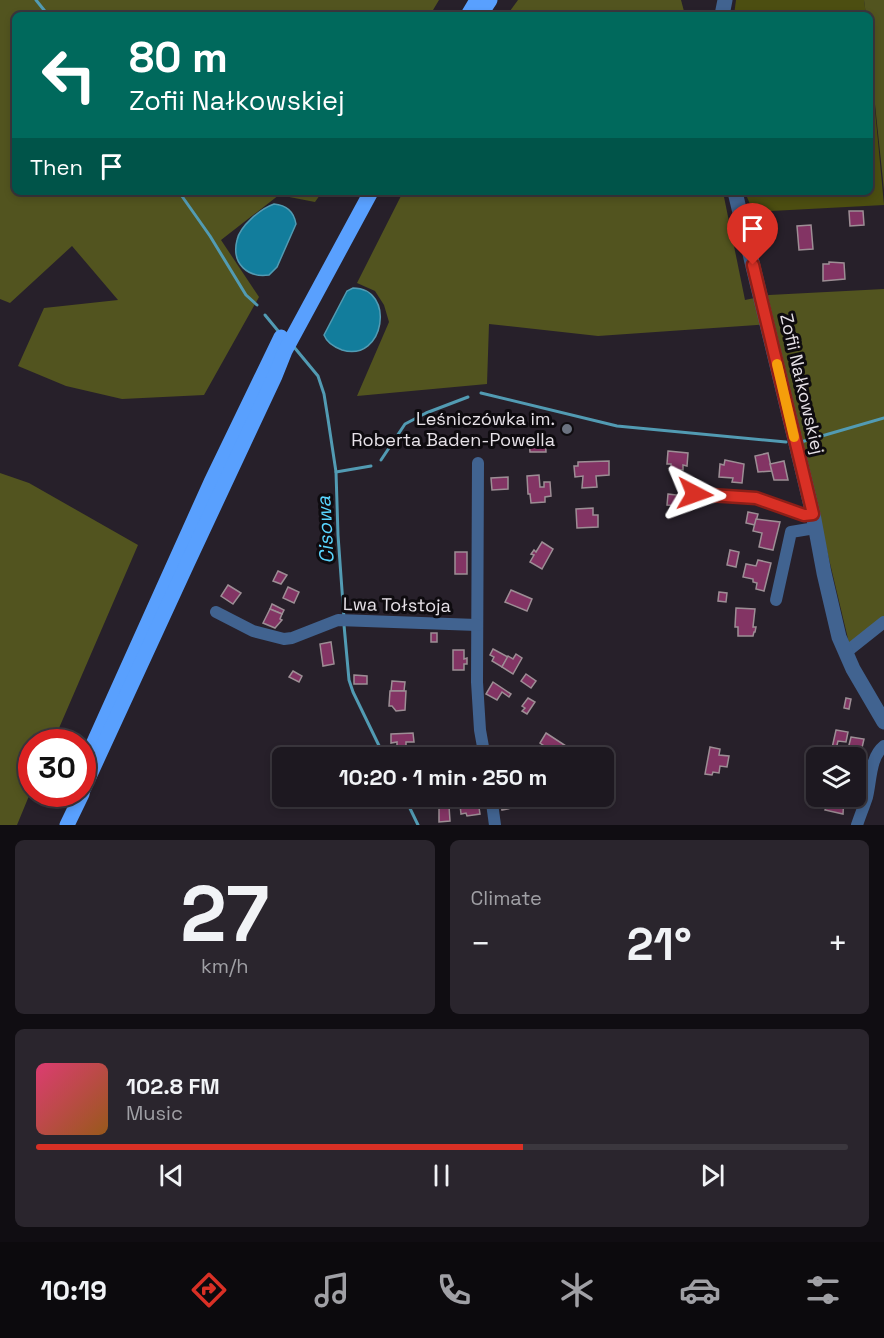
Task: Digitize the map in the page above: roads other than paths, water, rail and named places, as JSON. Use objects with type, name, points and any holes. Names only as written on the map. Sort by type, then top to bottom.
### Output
[{"type":"main road","points":[[96,736],[202,501],[358,195]]},
{"type":"main road","points":[[292,327],[369,195]]},
{"type":"main road","points":[[96,762],[275,376],[281,348]]},
{"type":"main road","points":[[56,825],[64,807]]},
{"type":"main road","points":[[67,825],[75,807]]},
{"type":"street","name":"Zofii Nałkowskiej","points":[[736,195],[814,521],[834,620],[845,653],[884,722]]},
{"type":"street","name":"Lwa Tołstoja","points":[[478,463],[477,682],[482,747]]},
{"type":"street","points":[[695,494],[756,498],[804,515],[814,521]]},
{"type":"street","points":[[776,600],[791,532],[814,521]]},
{"type":"street","name":"Lwa Tołstoja","points":[[216,612],[253,631],[284,639],[345,620],[477,624]]},
{"type":"street","points":[[845,653],[884,622]]},
{"type":"street","points":[[857,825],[867,796],[874,762],[884,746]]},
{"type":"street","points":[[493,807],[495,825]]},
{"type":"water","points":[[274,204],[289,210],[296,224],[277,267],[269,275],[248,272],[239,262],[236,249],[237,240],[242,229],[251,219]]},
{"type":"water","points":[[353,288],[367,291],[375,300],[380,311],[380,324],[376,336],[368,346],[357,351],[336,348],[324,335],[347,291]]},
{"type":"waterway","name":"Cisowa","points":[[36,0],[46,12]]},
{"type":"waterway","name":"Cisowa","points":[[181,195],[210,236],[246,295],[257,305]]},
{"type":"waterway","name":"Cisowa","points":[[265,315],[279,332]]},
{"type":"waterway","name":"Cisowa","points":[[294,347],[318,376],[324,394],[336,472],[344,618]]},
{"type":"waterway","points":[[481,393],[617,426],[786,442]]},
{"type":"waterway","points":[[381,460],[405,424],[426,413],[468,397]]},
{"type":"waterway","points":[[801,442],[884,418]]},
{"type":"waterway","points":[[336,472],[371,466]]},
{"type":"waterway","name":"Cisowa","points":[[344,625],[349,680],[380,747]]},
{"type":"waterway","name":"Cisowa","points":[[409,807],[418,825]]},
{"type":"place","name":"Leśniczówka im. Roberta Baden-Powella","points":[[567,429]]}]
